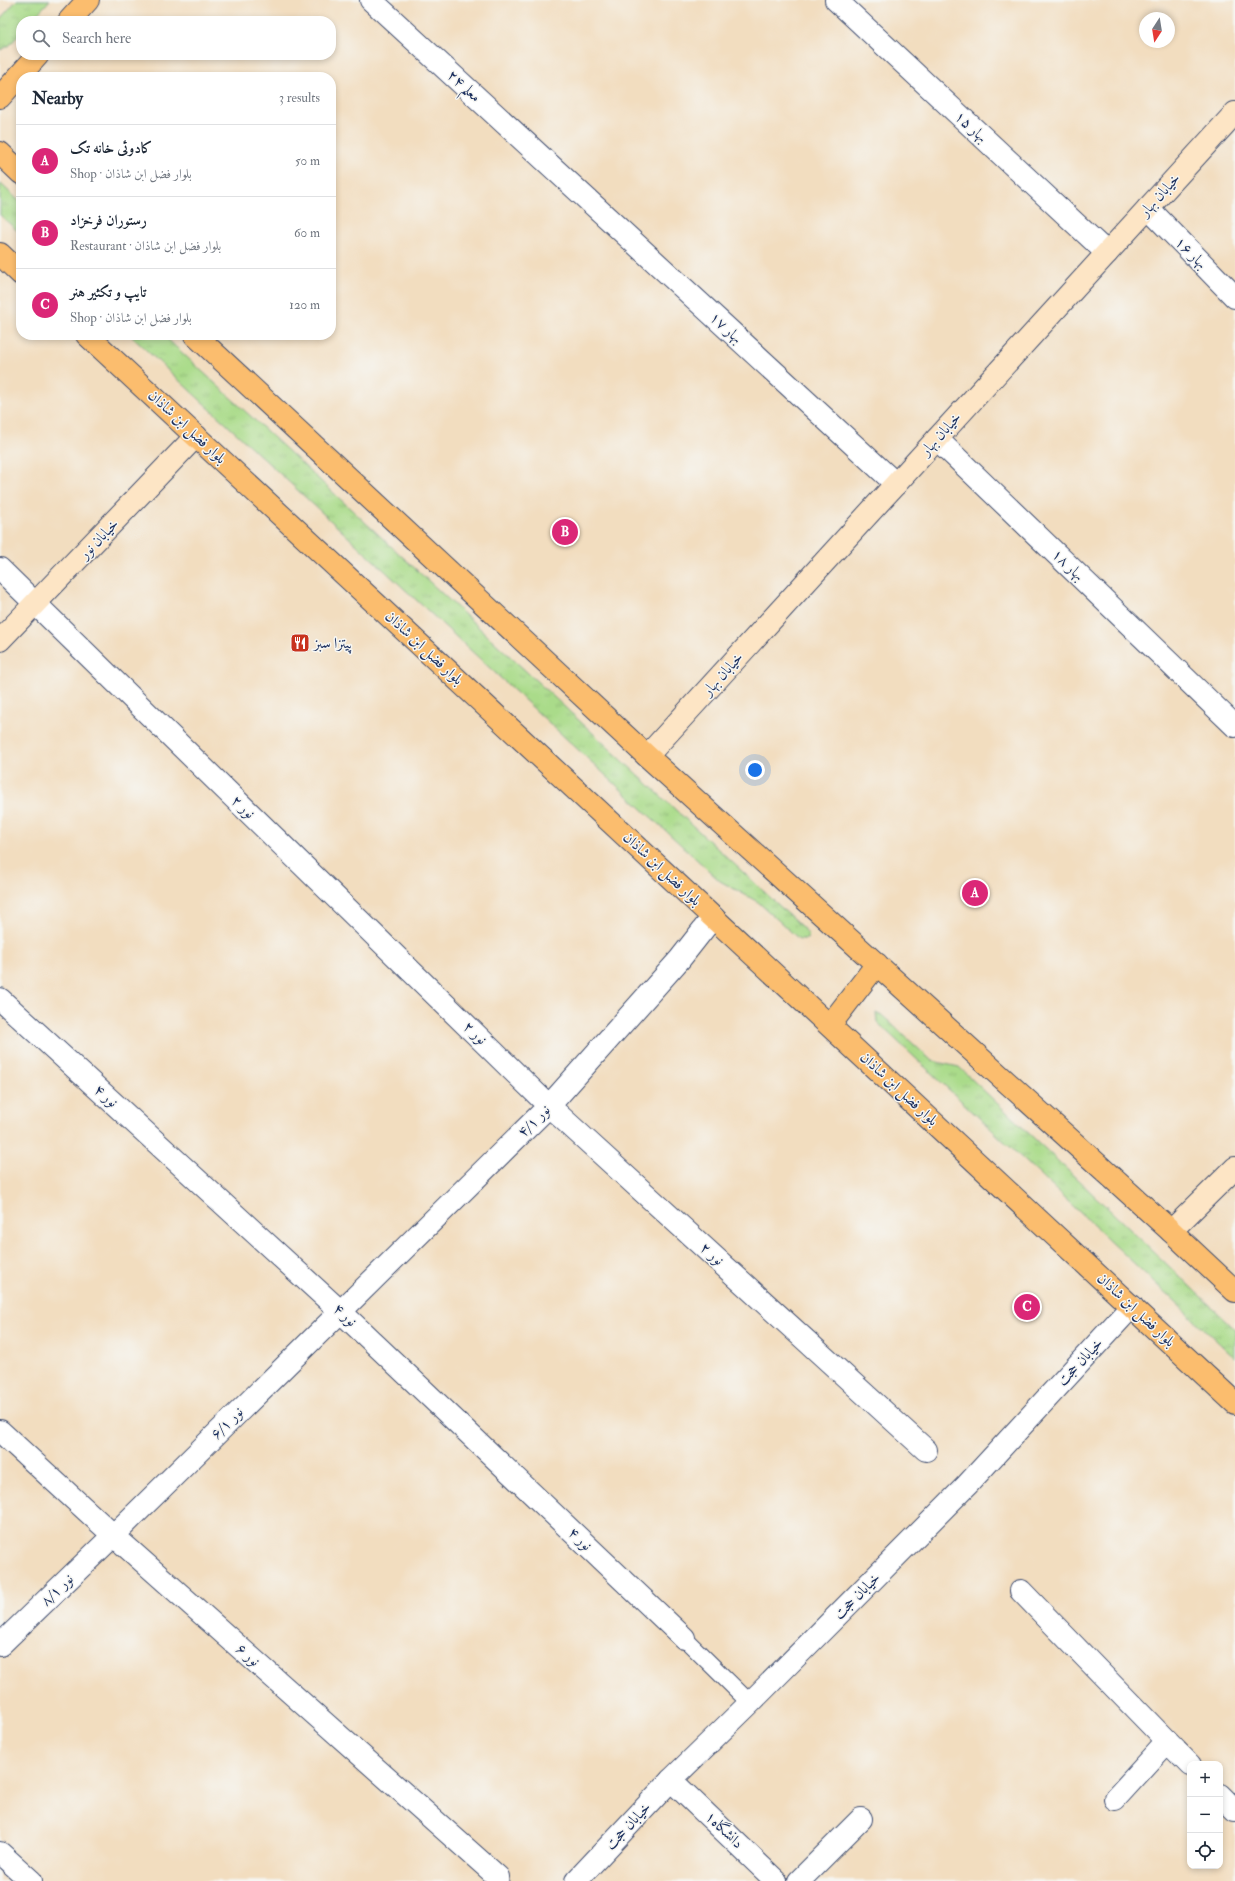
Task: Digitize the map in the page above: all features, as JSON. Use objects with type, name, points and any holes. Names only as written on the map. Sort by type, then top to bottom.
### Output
[{"type":"main road","points":[[74,16],[88,0]]},
{"type":"main road","points":[[23,72],[33,60]]},
{"type":"main road","points":[[0,97],[16,79]]},
{"type":"main road","name":"خیابان بهار","points":[[648,756],[1235,113]]},
{"type":"main road","points":[[0,153],[16,168]]},
{"type":"main road","points":[[0,254],[16,269]]},
{"type":"main road","name":"بلوار فضل ابن شاذان","points":[[92,340],[1132,1306],[1235,1404]]},
{"type":"main road","points":[[200,340],[648,756],[1171,1231],[1235,1291]]},
{"type":"main road","name":"خیابان نور","points":[[0,640],[196,436]]},
{"type":"main road","points":[[830,1025],[877,964]]},
{"type":"main road","points":[[1171,1231],[1235,1168]]},
{"type":"street","name":"معلم ۲۴","points":[[371,0],[557,172]]},
{"type":"street","name":"بهار ۱۵","points":[[836,0],[1107,253]]},
{"type":"street","name":"بهار ۱۷","points":[[557,172],[896,484]]},
{"type":"street","name":"بهار ۱۶","points":[[1148,208],[1235,297]]},
{"type":"street","name":"بهار ۱۸","points":[[937,439],[1235,726]]},
{"type":"street","name":"نور ۲","points":[[0,569],[549,1106],[926,1450]]},
{"type":"street","name":"نور ۴/۱","points":[[340,1310],[549,1106],[680,959],[713,917]]},
{"type":"street","name":"نور ۴","points":[[0,999],[340,1310],[684,1638]]},
{"type":"street","name":"خیابان حجت","points":[[576,1881],[671,1780],[750,1703],[966,1485],[1132,1306]]},
{"type":"street","name":"نور ۶/۱","points":[[113,1536],[340,1310]]},
{"type":"street","name":"نور ۶","points":[[0,1431],[113,1536],[500,1879]]},
{"type":"street","name":"نور ۸/۱","points":[[0,1645],[113,1536]]},
{"type":"street","points":[[1021,1591],[1187,1762]]},
{"type":"street","points":[[1115,1799],[1167,1742]]},
{"type":"street","name":"دانشگاه۱","points":[[671,1780],[776,1881]]},
{"type":"street","points":[[1222,1797],[1235,1810]]},
{"type":"street","points":[[799,1881],[861,1819]]},
{"type":"street","points":[[0,1853],[28,1880]]},
{"type":"lane","points":[[684,1638],[750,1703]]},
{"type":"green space","points":[[17,0],[50,0],[36,16],[16,16],[16,38],[9,46],[0,50],[0,19]]},
{"type":"green space","points":[[0,183],[16,198],[16,229],[0,215]]},
{"type":"green space","points":[[135,340],[168,340],[800,925],[809,935],[807,939],[799,939],[758,902],[720,881]]},
{"type":"green space","points":[[876,1013],[884,1017],[932,1061],[959,1067],[1235,1329],[1235,1358],[877,1022]]},
{"type":"place","name":"رستوران فرخزاد","points":[[565,532]]},
{"type":"place","name":"پیتزا سبز","points":[[300,643]]},
{"type":"place","name":"کادوئی خانه تک","points":[[975,893]]},
{"type":"place","name":"تایپ و تکثیر هنر","points":[[1027,1307]]}]
